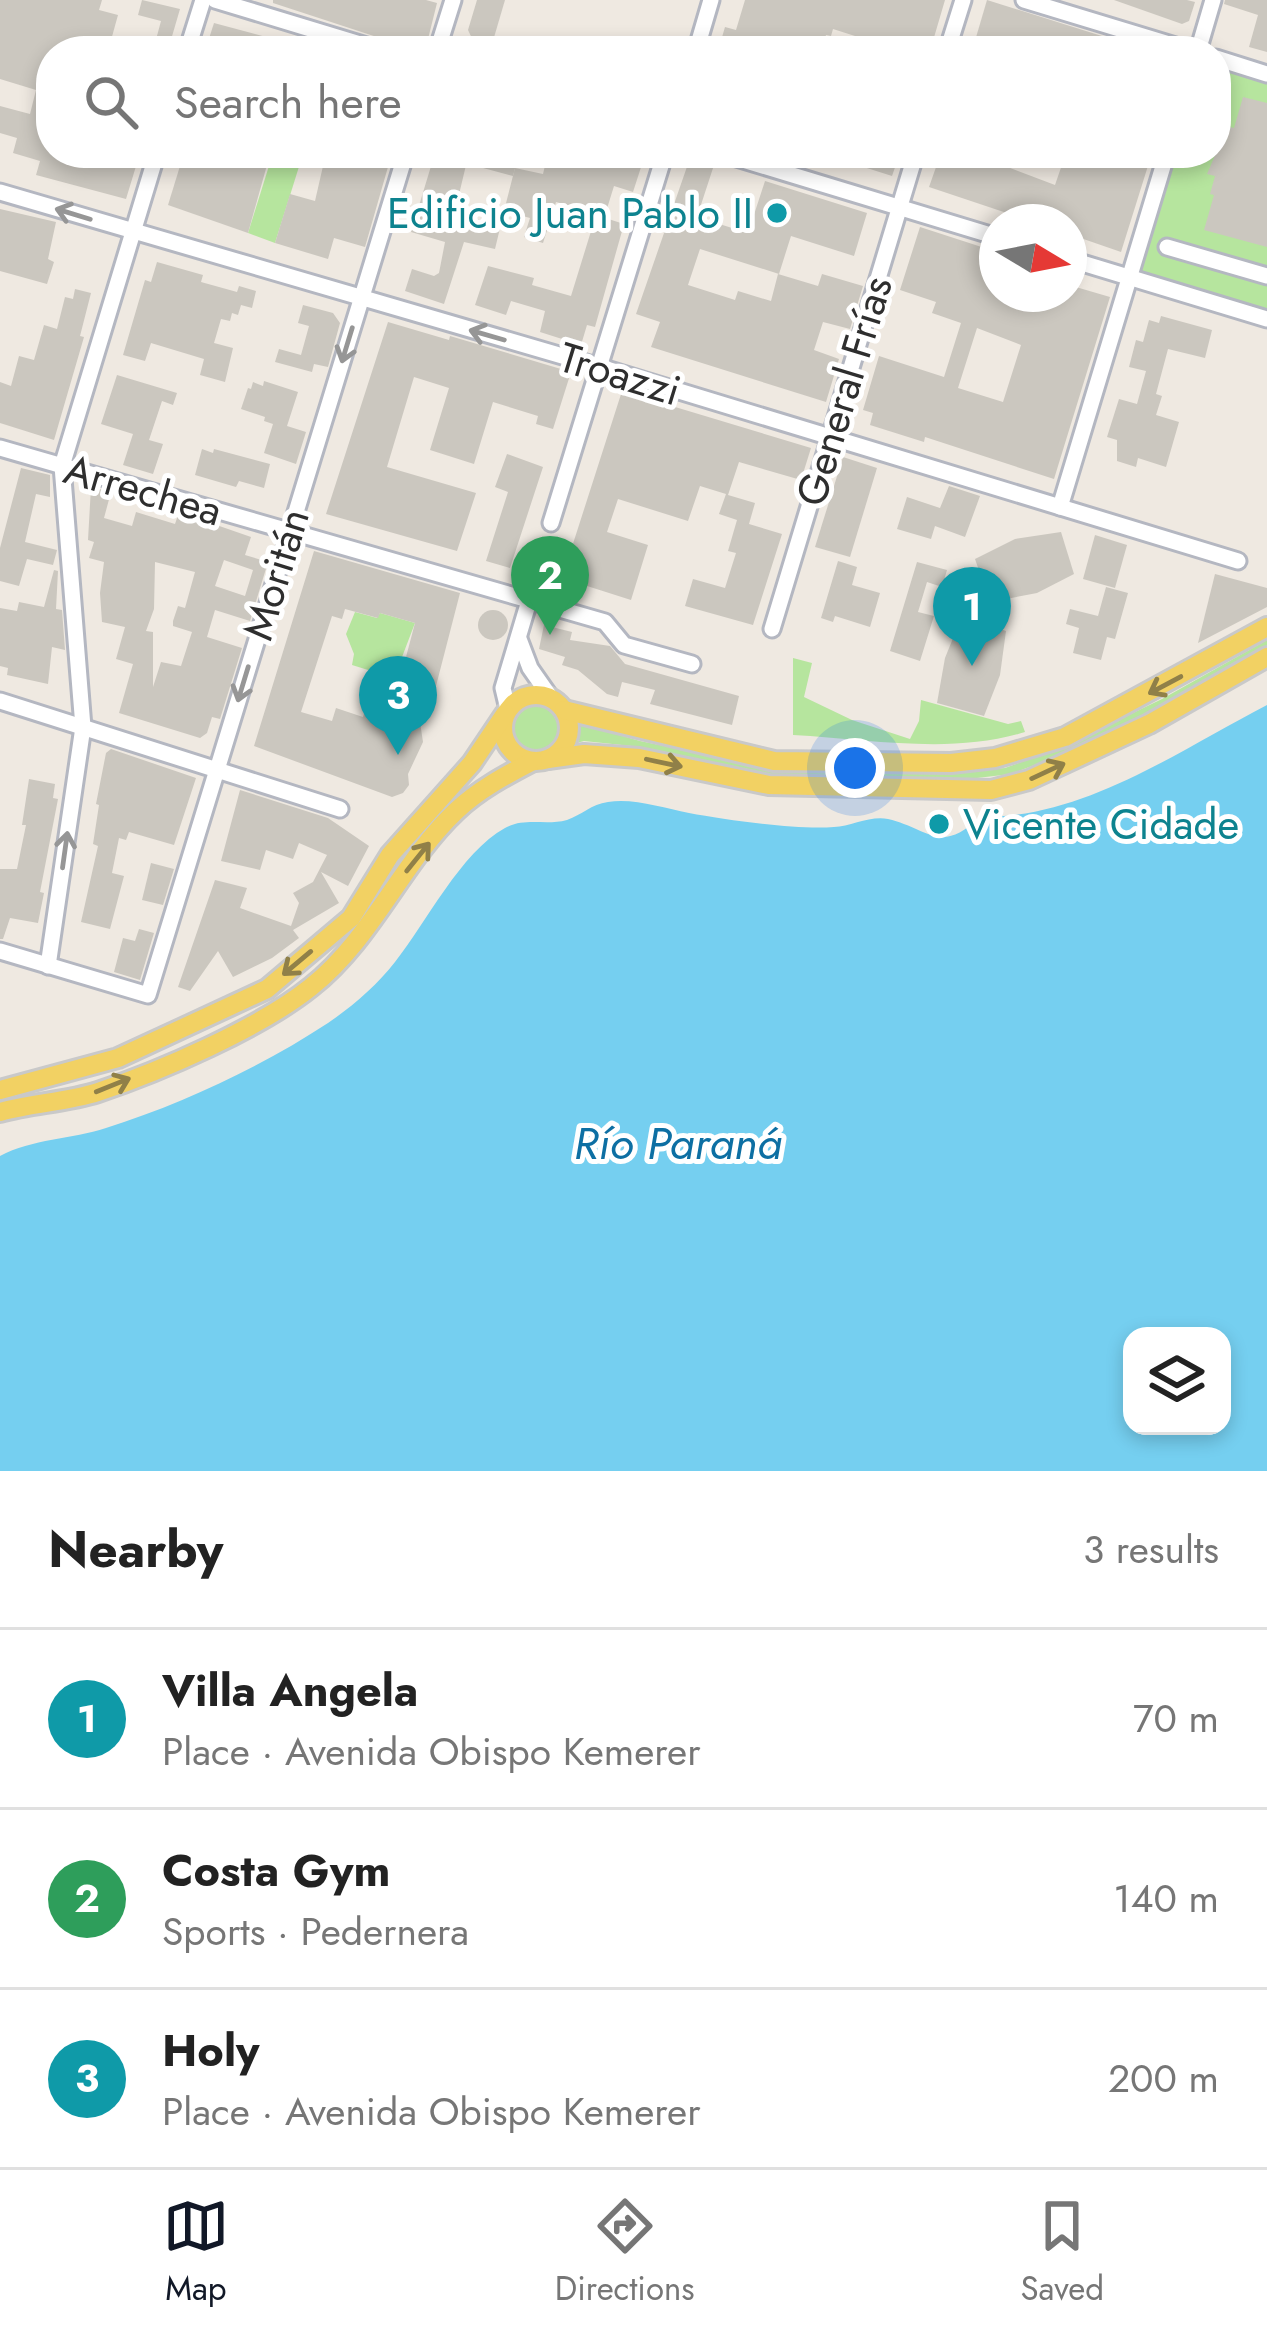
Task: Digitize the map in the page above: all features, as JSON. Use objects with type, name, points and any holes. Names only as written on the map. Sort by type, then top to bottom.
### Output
[{"type":"main road","points":[[0,1090],[118,1058],[267,988],[351,918],[390,856],[523,697],[774,761],[951,764],[995,758],[1065,737],[1267,627]]},
{"type":"main road","points":[[507,712],[502,724],[507,745],[523,759],[584,754],[639,758],[770,785],[991,790],[1029,780],[1150,724],[1267,657]]},
{"type":"main road","points":[[0,1112],[96,1093],[261,1020],[313,986],[376,918],[456,811],[498,779],[558,753],[569,733],[558,704]]},
{"type":"street","points":[[192,36],[203,0]]},
{"type":"street","points":[[215,0],[334,36]]},
{"type":"street","points":[[442,36],[453,0]]},
{"type":"street","points":[[700,36],[711,0]]},
{"type":"street","points":[[952,36],[963,0]]},
{"type":"street","points":[[1024,0],[1145,36]]},
{"type":"street","points":[[1200,36],[1213,0]]},
{"type":"street","points":[[1231,63],[1267,74]]},
{"type":"street","points":[[0,951],[48,966],[83,727],[62,466],[152,168]]},
{"type":"street","name":"Moritán","points":[[48,966],[148,995],[401,168]]},
{"type":"street","points":[[551,523],[660,168]]},
{"type":"street","points":[[769,168],[979,232]]},
{"type":"street","name":"General Frías","points":[[772,629],[912,168]]},
{"type":"street","points":[[1060,507],[1163,168]]},
{"type":"street","name":"Troazzi","points":[[0,192],[600,367],[1238,561]]},
{"type":"street","points":[[1167,247],[1267,276]]},
{"type":"street","points":[[1087,264],[1266,315]]},
{"type":"street","name":"Arrechea","points":[[0,450],[604,622],[624,644],[692,664]]},
{"type":"street","points":[[507,712],[503,688],[529,601]]},
{"type":"street","points":[[519,639],[530,668],[558,704]]},
{"type":"street","points":[[0,701],[340,809]]},
{"type":"green space","points":[[1231,69],[1267,80],[1267,319],[1132,275],[1163,168],[1231,168]]},
{"type":"green space","points":[[268,168],[299,168],[275,243],[248,233]]},
{"type":"green space","points":[[355,612],[415,623],[394,678],[352,665],[354,654],[346,634]]},
{"type":"green space","points":[[1267,640],[1267,646],[1164,706],[1011,774],[960,780],[771,774],[641,747],[573,744],[578,723],[772,768],[957,772],[1005,768],[1060,748],[1162,699]]},
{"type":"green space","points":[[793,658],[812,663],[804,697],[852,720],[910,739],[919,721],[921,700],[1008,724],[1021,721],[1025,732],[940,744],[793,735]]},
{"type":"green space","points":[[535,701],[554,709],[562,728],[554,747],[535,755],[516,747],[508,728],[516,709]]},
{"type":"water","name":"Río Paraná","points":[[1267,705],[1267,1471],[0,1471],[0,1156],[163,1108],[248,1069],[328,1023],[380,979],[459,871],[505,828],[567,820],[618,801],[801,827],[834,827],[882,818],[944,837],[966,829],[979,817],[1018,815],[1092,795]]},
{"type":"building","points":[[0,0],[102,0],[99,10],[118,15],[112,36],[36,36],[36,90],[0,79]]},
{"type":"building","points":[[142,0],[180,9],[172,36],[157,36],[161,21],[138,15]]},
{"type":"building","points":[[477,0],[505,0],[494,36],[471,36],[468,30]]},
{"type":"building","points":[[745,0],[945,0],[934,36],[855,36],[833,29],[831,36],[722,36],[725,27],[736,30]]},
{"type":"building","points":[[987,0],[1102,36],[976,36]]},
{"type":"building","points":[[1114,0],[1195,2],[1189,21],[1182,24]]},
{"type":"building","points":[[1225,0],[1267,0],[1267,52],[1249,47],[1258,15],[1224,4]]},
{"type":"building","points":[[273,3],[437,3],[429,36],[374,36]]},
{"type":"building","points":[[214,23],[263,36],[210,36]]},
{"type":"building","points":[[36,90],[36,160],[13,153],[17,138],[0,133],[0,106],[30,114]]},
{"type":"building","points":[[1243,97],[1267,103],[1267,247],[1204,230],[1214,195],[1210,194],[1215,176],[1207,174],[1210,168],[1231,168],[1234,128]]},
{"type":"building","points":[[38,168],[135,168],[126,199],[36,175]]},
{"type":"building","points":[[179,168],[266,168],[248,233],[168,205]]},
{"type":"building","points":[[323,168],[388,168],[365,247],[334,238],[328,259],[275,243],[290,194],[315,201]]},
{"type":"building","points":[[430,168],[465,168],[456,207],[472,211],[471,218],[501,224],[495,249],[464,242],[444,304],[405,291],[412,269],[434,276],[439,273],[445,242],[411,232]]},
{"type":"building","points":[[483,168],[515,168],[513,176]]},
{"type":"building","points":[[515,168],[543,174],[544,168],[641,168],[633,192],[614,186],[605,215],[556,202],[543,243],[524,237],[530,218],[504,211]]},
{"type":"building","points":[[687,168],[713,168],[697,217],[748,233],[765,181],[867,213],[854,256],[791,236],[779,274],[700,249],[688,285],[735,300],[738,291],[771,301],[778,274],[818,286],[822,274],[863,286],[850,329],[823,322],[814,350],[839,359],[826,402],[651,347],[660,322],[636,314]]},
{"type":"building","points":[[867,168],[895,168],[892,176]]},
{"type":"building","points":[[936,168],[1010,168],[1055,185],[1061,168],[1147,168],[1121,252],[1087,240],[1087,204],[980,204],[929,187]]},
{"type":"building","points":[[0,209],[56,222],[48,259],[54,262],[47,284],[0,271]]},
{"type":"building","points":[[596,215],[624,224],[595,327],[587,325],[581,345],[540,332],[545,311],[511,301],[506,315],[475,305],[488,266],[534,278],[532,285],[571,296]]},
{"type":"building","points":[[920,227],[979,246],[979,312],[1087,312],[1087,290],[1110,297],[1054,479],[925,437],[924,442],[870,425],[873,413],[863,410],[879,356],[944,377],[961,323],[932,313],[936,302],[900,290]],"holes":[[[977,328],[1021,345],[1003,402],[958,388]]]},
{"type":"building","points":[[157,262],[203,275],[201,282],[237,292],[239,286],[256,291],[252,308],[241,305],[230,321],[221,319],[214,343],[233,348],[225,382],[200,375],[204,359],[151,343],[145,361],[123,355],[145,280],[151,282]]},
{"type":"building","points":[[75,289],[91,293],[80,336],[84,337],[54,440],[0,423],[0,382],[11,386],[19,356],[34,360],[44,325],[57,329],[65,297],[73,299]]},
{"type":"building","points":[[303,305],[333,313],[340,323],[328,367],[314,364],[312,372],[275,362],[279,349],[301,355],[309,326],[298,323]]},
{"type":"building","points":[[1161,316],[1212,330],[1205,358],[1168,349],[1156,394],[1162,396],[1156,415],[1179,422],[1166,467],[1138,458],[1136,467],[1117,461],[1117,440],[1107,437],[1119,399],[1137,404],[1146,371],[1129,367],[1136,340],[1143,342],[1149,320],[1159,323]]},
{"type":"building","points":[[388,322],[571,372],[553,429],[536,424],[538,416],[493,402],[474,464],[430,450],[449,388],[414,377],[387,467],[476,493],[457,551],[326,514]]},
{"type":"building","points":[[117,375],[177,393],[173,405],[162,401],[149,440],[163,444],[153,474],[123,465],[133,434],[101,424]]},
{"type":"building","points":[[264,381],[298,392],[287,426],[306,432],[296,464],[264,453],[273,424],[241,409],[248,388],[253,382],[263,386]]},
{"type":"building","points":[[622,391],[811,448],[801,480],[739,462],[728,495],[755,503],[749,524],[782,534],[753,625],[685,606],[693,579],[725,588],[736,553],[728,551],[737,520],[719,514],[726,494],[700,486],[688,521],[618,499],[607,532],[648,545],[631,600],[562,578]]},
{"type":"building","points":[[202,449],[270,464],[264,488],[239,481],[236,487],[195,475]]},
{"type":"building","points":[[507,454],[543,467],[510,568],[486,561],[508,492],[495,487]]},
{"type":"building","points":[[843,457],[877,468],[850,557],[815,547]]},
{"type":"building","points":[[21,468],[50,475],[50,497],[36,494],[25,542],[57,550],[53,565],[27,559],[19,586],[0,581],[0,548]]},
{"type":"building","points":[[949,486],[980,496],[965,537],[935,526],[931,539],[897,529],[907,497],[940,508]]},
{"type":"building","points":[[91,487],[111,492],[104,518],[132,526],[136,512],[175,524],[179,512],[251,537],[245,555],[268,562],[250,621],[215,610],[207,637],[242,648],[220,719],[212,717],[200,738],[119,713],[133,664],[116,659],[125,627],[102,622],[104,562],[89,558],[94,542],[88,540]],"holes":[[[224,560],[253,570],[245,596],[215,586]],[[155,562],[195,572],[185,608],[178,606],[173,621],[173,626],[192,632],[181,666],[161,662],[153,687],[153,632],[146,631],[154,609]]]},
{"type":"building","points":[[1061,532],[1074,574],[1037,593],[990,602],[975,559],[1015,539]]},
{"type":"building","points":[[1095,535],[1127,545],[1115,588],[1083,579]]},
{"type":"building","points":[[314,551],[460,593],[436,686],[416,681],[403,716],[420,722],[423,742],[403,793],[392,797],[254,746]],"holes":[[[345,609],[378,618],[380,613],[415,623],[397,691],[391,689],[384,709],[367,704],[363,717],[336,708],[332,721],[301,712],[332,616],[342,619]]]},
{"type":"building","points":[[838,561],[857,567],[852,585],[880,593],[870,627],[835,616],[833,622],[821,618]]},
{"type":"building","points":[[917,562],[947,570],[942,587],[927,582],[918,612],[934,616],[920,661],[890,651]]},
{"type":"building","points":[[54,570],[58,571],[56,609],[62,610],[65,650],[52,647],[48,684],[7,675],[8,668],[0,666],[0,608],[17,611],[19,602],[44,607]]},
{"type":"building","points":[[1215,574],[1267,588],[1267,607],[1198,643]]},
{"type":"building","points":[[1106,587],[1128,593],[1115,639],[1107,637],[1101,660],[1073,653],[1079,628],[1066,624],[1070,609],[1098,616]]},
{"type":"building","points":[[493,610],[504,614],[508,625],[504,636],[493,640],[482,636],[478,625],[482,614]]},
{"type":"building","points":[[962,616],[1006,631],[1000,675],[984,716],[937,703],[945,658]]},
{"type":"building","points":[[544,625],[572,632],[570,640],[610,646],[625,664],[739,696],[732,725],[650,704],[655,690],[622,682],[618,697],[607,694],[578,670],[562,665],[565,657],[539,649]]},
{"type":"building","points":[[111,749],[196,778],[174,845],[129,832],[126,840],[119,838],[112,873],[124,876],[110,929],[81,922],[98,846],[93,844],[96,804],[106,753]]},
{"type":"building","points":[[29,779],[55,784],[53,798],[58,799],[40,892],[44,893],[38,923],[10,918],[0,939],[0,869],[17,869]]},
{"type":"building","points":[[240,790],[328,818],[369,846],[348,886],[321,872],[339,903],[293,930],[299,938],[233,977],[218,951],[190,991],[178,987],[215,880],[247,888],[240,908],[291,926],[299,903],[293,893],[313,882],[327,855],[299,843],[293,859],[266,850],[260,870],[221,861]]},
{"type":"building","points":[[151,863],[174,869],[163,905],[142,900]]},
{"type":"building","points":[[139,929],[154,933],[140,980],[114,972],[123,938],[135,941]]},
{"type":"place","name":"Edificio Juan Pablo II","points":[[777,213]]},
{"type":"place","name":"Costa Gym","points":[[550,635]]},
{"type":"place","name":"Villa Angela","points":[[972,666]]},
{"type":"place","name":"Holy","points":[[398,755]]},
{"type":"place","name":"Vicente Cidade","points":[[939,824]]}]
